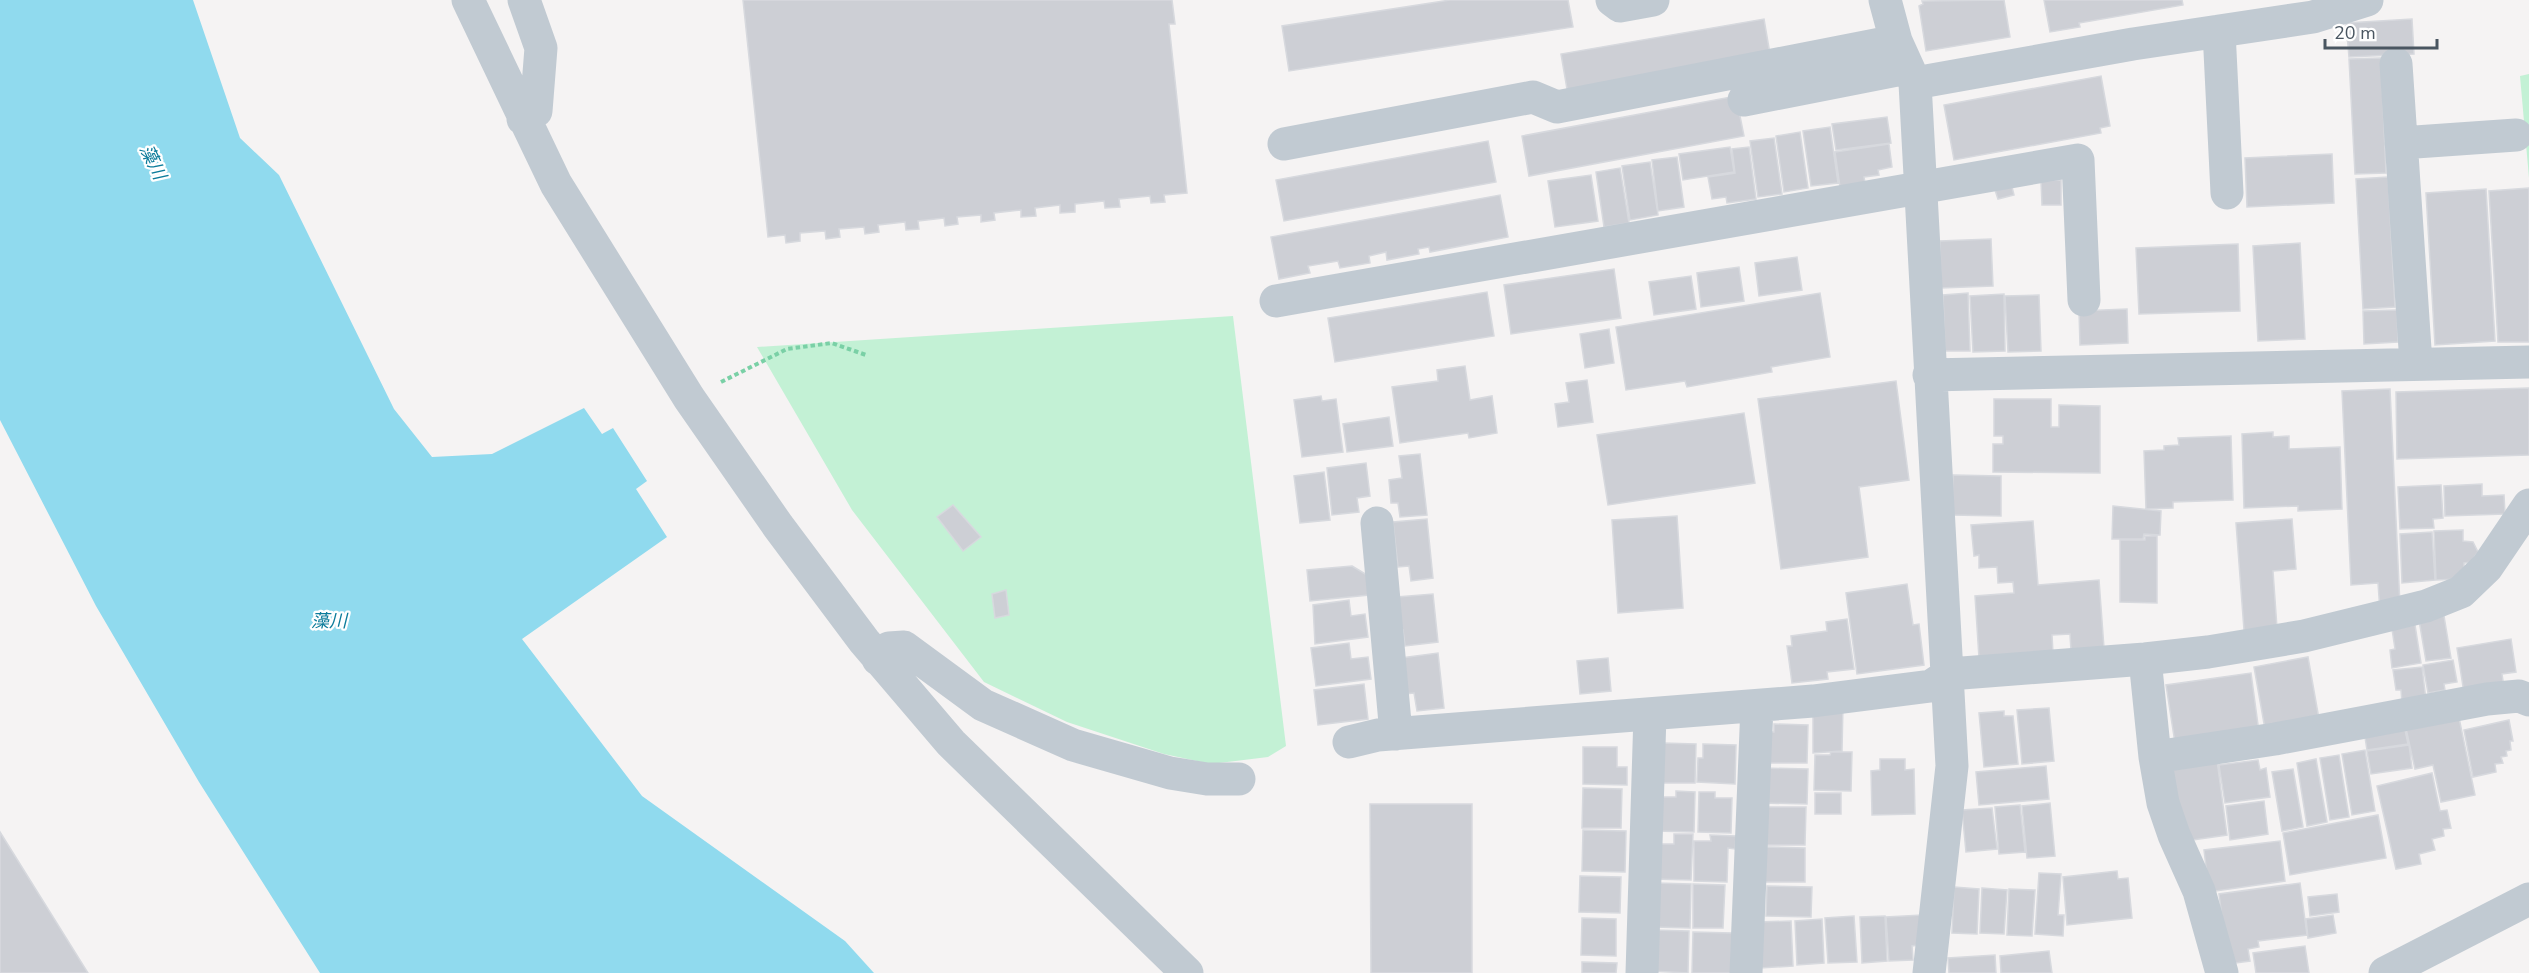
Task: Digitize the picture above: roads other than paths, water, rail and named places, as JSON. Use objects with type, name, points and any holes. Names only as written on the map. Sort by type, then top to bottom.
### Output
[{"type":"street","points":[[468,0],[523,119],[561,193],[689,398],[778,526],[878,659],[951,743],[1187,973]]},
{"type":"street","points":[[523,119],[536,111],[541,48],[524,0]]},
{"type":"street","points":[[1612,0],[1620,6],[1653,0]]},
{"type":"street","points":[[1885,0],[1906,64],[1920,187],[1929,375],[1949,674],[1951,792],[1929,973]]},
{"type":"street","points":[[1284,144],[1533,97],[1557,107],[1906,64],[2133,44],[2219,31],[2273,11],[2313,17],[2367,0]]},
{"type":"street","points":[[2219,31],[2228,193]]},
{"type":"street","points":[[1744,100],[1906,64]]},
{"type":"street","points":[[2396,64],[2416,364]]},
{"type":"street","points":[[2402,144],[2516,135]]},
{"type":"street","points":[[1276,301],[2078,160],[2084,300]]},
{"type":"street","points":[[1929,375],[2529,362]]},
{"type":"street","points":[[1349,742],[1396,734],[1757,706],[1931,686],[1949,674],[2145,659],[2304,636],[2426,606],[2461,592],[2487,567],[2529,505]]},
{"type":"street","points":[[1377,523],[1396,734]]},
{"type":"street","points":[[878,659],[889,648],[904,647],[983,705],[1073,745],[1170,773],[1207,779],[1239,779]]},
{"type":"street","points":[[2145,659],[2155,757],[2163,803],[2174,835],[2199,891],[2222,973]]},
{"type":"street","points":[[2155,757],[2275,739],[2487,699],[2519,696],[2529,700]]},
{"type":"street","points":[[1746,973],[1757,706]]},
{"type":"street","points":[[1642,973],[1650,714]]},
{"type":"street","points":[[2385,973],[2529,899]]},
{"type":"water","name":"藻川","points":[[0,0],[193,0],[240,138],[279,175],[394,409],[432,457],[492,454],[584,408],[602,434],[613,428],[647,481],[636,489],[667,537],[522,639],[642,796],[845,941],[874,973],[320,973],[199,782],[96,606],[0,420]]}]
